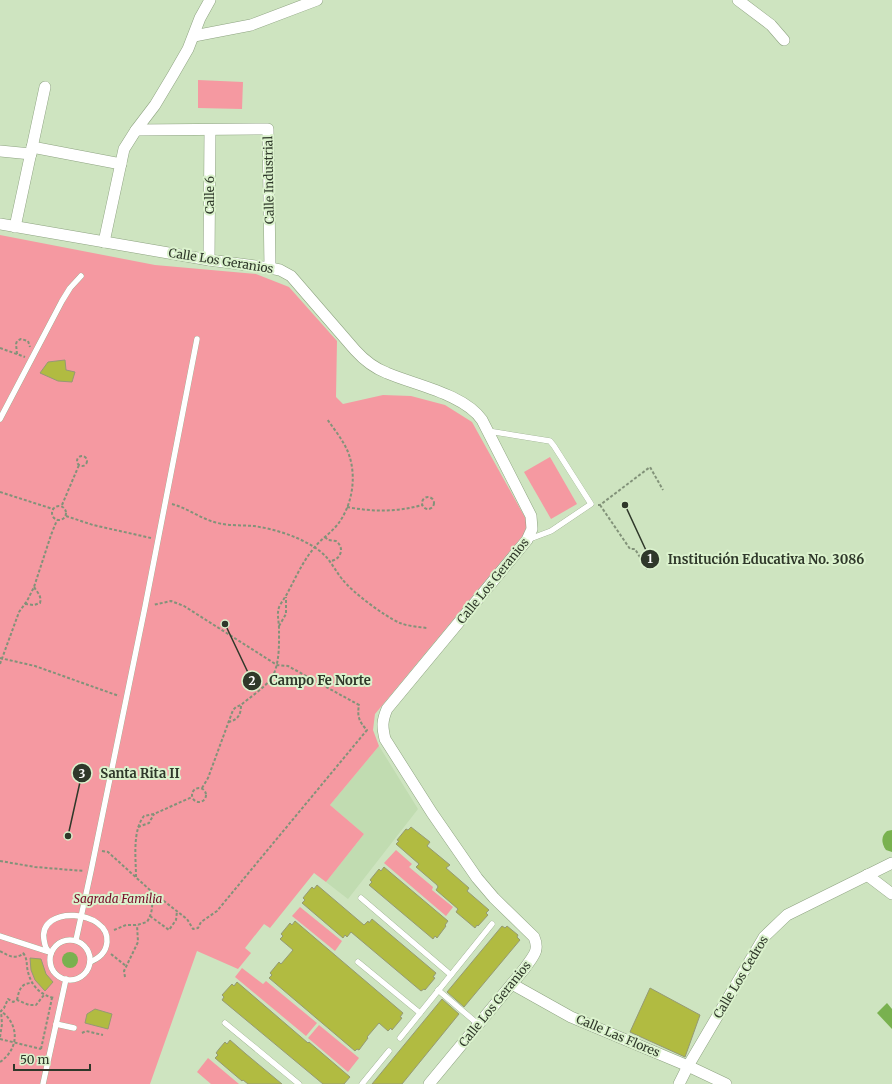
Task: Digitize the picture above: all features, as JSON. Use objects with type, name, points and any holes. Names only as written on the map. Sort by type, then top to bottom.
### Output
[{"type":"street","points":[[104,242],[124,149],[155,105],[188,49],[200,18],[210,0]]},
{"type":"street","points":[[194,36],[251,24],[317,0]]},
{"type":"street","points":[[738,0],[771,25],[784,40]]},
{"type":"street","points":[[15,227],[45,87]]},
{"type":"street","name":"Calle Industrial","points":[[136,130],[268,129],[270,268]]},
{"type":"street","name":"Calle 6","points":[[209,260],[210,130]]},
{"type":"street","points":[[0,151],[32,150],[120,164]]},
{"type":"street","name":"Calle Los Geranios","points":[[0,224],[209,260],[270,268],[280,270],[291,276],[364,360],[387,373],[443,394],[472,408],[478,413],[531,516],[532,529],[527,540],[388,709],[382,723],[385,738],[390,750],[468,866],[485,888],[534,937],[537,943],[537,949],[534,955],[512,984],[429,1084]]},
{"type":"street","name":"Calle Los Cedros","points":[[679,1084],[688,1066],[764,937],[786,915],[892,863]]},
{"type":"street","points":[[867,875],[892,894]]},
{"type":"street","name":"Calle Las Flores","points":[[512,984],[571,1017],[688,1066],[726,1084]]},
{"type":"lane","points":[[0,419],[62,301],[70,288],[81,276]]},
{"type":"lane","points":[[76,940],[96,850],[197,339]]},
{"type":"lane","points":[[488,431],[550,442],[591,504],[551,531],[527,540]]},
{"type":"lane","points":[[361,898],[451,975]]},
{"type":"lane","points":[[51,953],[44,945],[43,938],[48,925],[53,920],[63,916],[82,917],[98,922],[103,927],[106,934],[106,948],[102,955],[90,962]]},
{"type":"lane","points":[[400,1038],[492,924]]},
{"type":"lane","points":[[0,936],[51,953]]},
{"type":"lane","points":[[65,940],[76,940],[87,949],[90,955],[90,962],[84,974],[79,978],[72,980],[66,979],[59,977],[54,972],[51,966],[51,953],[54,947],[59,943],[65,940]]},
{"type":"lane","points":[[358,962],[420,1013]]},
{"type":"lane","points":[[43,1084],[66,979]]},
{"type":"lane","points":[[438,990],[479,1025]]},
{"type":"lane","points":[[56,1024],[74,1028]]},
{"type":"lane","points":[[225,1024],[299,1084]]},
{"type":"lane","points":[[362,1084],[389,1051]]},
{"type":"path","points":[[17,354],[17,341],[24,339],[28,341],[30,346],[25,357]]},
{"type":"path","points":[[0,348],[32,359]]},
{"type":"path","points":[[202,788],[208,778],[233,710],[270,680],[276,665],[279,626],[278,611],[286,595],[315,547],[338,524],[348,507],[353,481],[351,462],[348,451],[327,418]]},
{"type":"path","points":[[62,505],[79,465],[77,462],[78,458],[82,456],[85,457],[85,464],[79,465]]},
{"type":"path","points":[[591,504],[600,505],[650,467],[663,490]]},
{"type":"path","points":[[0,492],[53,509]]},
{"type":"path","points":[[348,507],[381,511],[402,510],[422,505],[424,508],[430,508],[433,506],[434,502],[430,498],[426,497],[422,501],[422,505]]},
{"type":"path","points":[[166,502],[214,522],[232,525],[255,526],[278,531],[300,539],[315,547],[331,561],[342,579],[383,613],[400,623],[427,628]]},
{"type":"path","points":[[57,520],[52,515],[53,509],[56,506],[62,505]]},
{"type":"path","points":[[62,505],[66,509],[66,516]]},
{"type":"path","points":[[600,505],[630,549],[635,549],[647,569]]},
{"type":"path","points":[[66,516],[93,525],[158,540]]},
{"type":"path","points":[[57,520],[66,516]]},
{"type":"path","points":[[0,664],[19,612],[34,587],[57,520]]},
{"type":"path","points":[[325,537],[328,540],[336,541],[341,547],[339,557],[331,561]]},
{"type":"path","points":[[25,604],[34,605],[40,603],[40,596],[34,587]]},
{"type":"path","points":[[279,626],[286,614],[286,595]]},
{"type":"path","points":[[96,850],[108,852],[151,891],[187,919],[191,927],[195,929],[198,928],[206,918],[213,915],[367,730],[358,718],[359,705],[288,666],[276,665],[184,606],[167,601],[144,607]]},
{"type":"path","points":[[1,658],[35,666],[126,698]]},
{"type":"path","points":[[228,722],[238,718],[241,705]]},
{"type":"path","points":[[195,788],[202,788],[207,793],[204,800],[197,802],[192,797],[192,792],[195,788]]},
{"type":"path","points":[[136,877],[136,836],[138,827],[144,816],[154,814],[192,797]]},
{"type":"path","points":[[138,827],[149,823],[154,814]]},
{"type":"path","points":[[0,861],[35,867],[91,871]]},
{"type":"path","points":[[114,930],[126,925],[137,925],[147,922],[152,912],[153,901],[151,891]]},
{"type":"path","points":[[150,916],[169,930],[176,920],[176,911]]},
{"type":"path","points":[[125,977],[124,971],[138,942],[137,925]]},
{"type":"path","points":[[0,951],[12,958],[19,957],[31,946]]},
{"type":"path","points":[[23,953],[26,957],[28,972],[32,983],[44,995],[52,998],[62,998]]},
{"type":"path","points":[[110,954],[126,966]]},
{"type":"path","points":[[17,1000],[22,986],[26,983],[32,983]]},
{"type":"path","points":[[0,1010],[4,1008],[8,999],[13,1002],[17,1000],[29,1005],[36,1005],[44,995]]},
{"type":"path","points":[[41,1049],[52,998]]},
{"type":"path","points":[[0,1010],[2,1024],[0,1038],[50,1052]]},
{"type":"path","points":[[0,1010],[8,1016],[15,1032],[14,1043],[10,1053],[0,1062]]},
{"type":"path","points":[[82,1033],[86,1032],[103,1035]]},
{"type":"shaded area","points":[[379,746],[418,809],[348,899],[326,882],[364,834],[330,805]]},
{"type":"shaded area","points":[[892,830],[892,852],[886,850],[882,840],[887,831]]},
{"type":"shaded area","points":[[67,952],[73,952],[78,957],[76,966],[73,968],[67,968],[62,963],[62,957]]},
{"type":"shaded area","points":[[887,1003],[892,1009],[892,1029],[877,1013]]},
{"type":"green space","points":[[198,80],[243,82],[242,109],[198,108]]},
{"type":"green space","name":"Sagrada Familia","points":[[0,235],[155,265],[256,274],[289,287],[337,341],[336,397],[343,404],[383,395],[411,396],[445,405],[472,422],[527,521],[525,533],[375,714],[373,730],[379,746],[330,805],[364,834],[326,882],[314,873],[270,928],[264,924],[245,948],[251,953],[238,969],[197,951],[150,1084],[0,1084]]},
{"type":"green space","points":[[550,457],[577,504],[551,519],[524,472]]},
{"type":"green space","points":[[396,850],[412,864],[409,867],[433,887],[432,890],[453,907],[446,916],[384,863]]},
{"type":"green space","points":[[300,907],[342,941],[335,951],[292,916]]},
{"type":"green space","points":[[242,968],[263,984],[266,981],[317,1023],[306,1036],[235,977]]},
{"type":"green space","points":[[319,1025],[359,1058],[348,1072],[308,1038]]},
{"type":"green space","points":[[208,1058],[239,1084],[211,1084],[197,1072]]},
{"type":"building","points":[[65,360],[66,370],[75,372],[72,382],[58,381],[40,373],[48,362]]},
{"type":"building","points":[[411,827],[430,842],[427,846],[450,865],[446,868],[469,888],[467,891],[489,910],[486,913],[488,915],[475,928],[456,912],[458,909],[436,890],[438,887],[437,885],[416,867],[419,864],[396,844],[399,841],[397,840],[406,829],[408,830]]},
{"type":"building","points":[[384,867],[448,921],[437,938],[435,936],[433,939],[369,885],[372,882],[370,880],[379,869],[381,871]]},
{"type":"building","points":[[317,885],[364,925],[368,921],[369,923],[372,919],[436,973],[433,977],[435,978],[425,990],[424,989],[421,991],[351,932],[347,937],[345,935],[343,938],[302,903],[305,900],[303,898],[312,887],[314,889]]},
{"type":"building","points":[[295,921],[403,1013],[400,1017],[402,1018],[392,1030],[391,1028],[388,1031],[379,1023],[367,1037],[368,1038],[359,1050],[357,1049],[355,1051],[269,978],[272,975],[270,973],[279,962],[281,964],[293,950],[280,939],[283,936],[281,934],[290,923],[292,925]]},
{"type":"building","points":[[502,926],[505,928],[507,926],[518,935],[517,937],[520,940],[464,1007],[447,992]]},
{"type":"building","points":[[30,958],[41,959],[46,974],[53,982],[45,991],[35,980],[31,970]]},
{"type":"building","points":[[237,982],[350,1077],[344,1084],[323,1084],[222,1000],[224,997],[222,995],[232,984],[234,986]]},
{"type":"building","points":[[650,988],[700,1015],[685,1057],[630,1032]]},
{"type":"building","points":[[442,999],[459,1014],[402,1084],[372,1084]]},
{"type":"building","points":[[95,1009],[112,1014],[108,1029],[85,1023],[87,1014]]},
{"type":"building","points":[[230,1040],[282,1084],[248,1084],[229,1070],[215,1058],[218,1055],[216,1053],[219,1049],[225,1042],[227,1044]]},
{"type":"place","name":"Institución Educativa No. 3086","points":[[625,505]]},
{"type":"place","name":"Campo Fe Norte","points":[[225,624]]},
{"type":"place","name":"Santa Rita II","points":[[68,836]]}]
